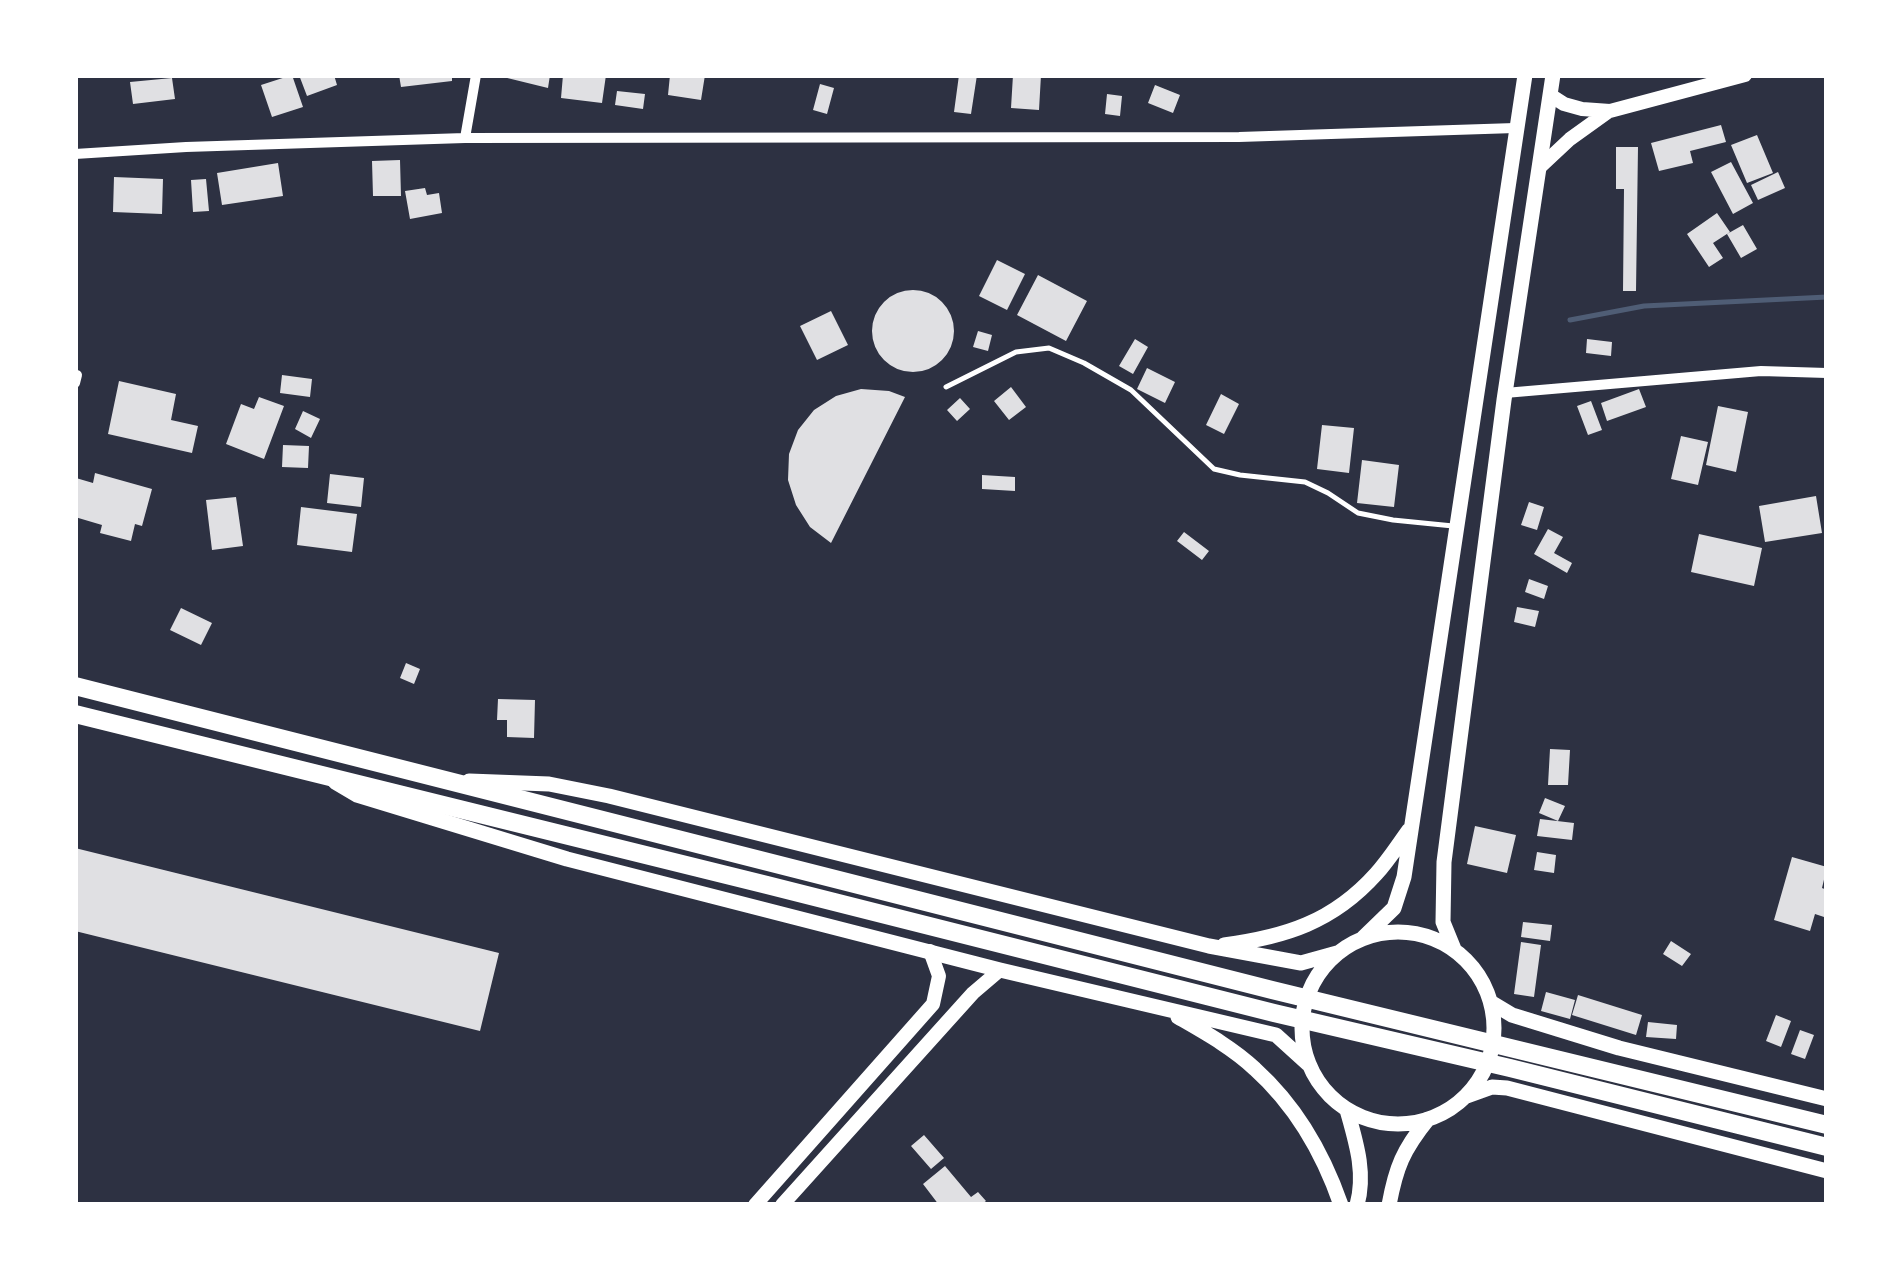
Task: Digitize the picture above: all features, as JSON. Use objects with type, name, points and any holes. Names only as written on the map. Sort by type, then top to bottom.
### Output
[{"type":"main road","points":[[450,781],[549,784],[610,796],[1209,946],[1302,962],[1337,953],[1363,938],[1394,908],[1404,877],[1524,75]]},
{"type":"main road","points":[[1454,949],[1443,922],[1444,862],[1505,393],[1553,75]]},
{"type":"main road","points":[[75,686],[1217,976],[1827,1125]]},
{"type":"main road","points":[[75,714],[1827,1147]]},
{"type":"main road","points":[[323,775],[357,795],[567,859],[1000,970],[1276,1035],[1308,1064],[1324,1090],[1347,1110],[1375,1122],[1408,1124],[1440,1116],[1468,1096],[1492,1088],[1507,1088],[1827,1170]]},
{"type":"main road","points":[[1209,946],[1262,940],[1294,931],[1322,917],[1354,896],[1377,873],[1411,827]]},
{"type":"main road","points":[[1363,938],[1393,932],[1424,935],[1454,949],[1477,972],[1492,1003],[1495,1036],[1486,1068],[1468,1096]]},
{"type":"main road","points":[[1308,1064],[1302,1034],[1304,1003],[1317,976],[1337,953]]},
{"type":"main road","points":[[1492,1003],[1512,1014],[1620,1048],[1827,1098]]},
{"type":"main road","points":[[1162,1007],[1210,1036],[1265,1079],[1312,1138],[1341,1205]]},
{"type":"main road","points":[[1347,1110],[1358,1147],[1362,1186],[1356,1205]]},
{"type":"main road","points":[[1388,1205],[1396,1168],[1428,1119]]},
{"type":"street","points":[[465,138],[476,75]]},
{"type":"street","points":[[1550,95],[1582,109],[1610,111],[1745,75]]},
{"type":"street","points":[[1539,168],[1570,139],[1610,111]]},
{"type":"street","points":[[75,154],[465,138],[1239,137],[1515,128]]},
{"type":"street","points":[[1505,393],[1761,371],[1827,373]]},
{"type":"street","points":[[755,1205],[933,1004],[939,976],[930,950]]},
{"type":"street","points":[[782,1205],[973,994],[1000,970]]},
{"type":"lane","points":[[946,386],[1016,352],[1049,348],[1131,390],[1214,468],[1305,482],[1358,513],[1456,527]]},
{"type":"building","points":[[292,75],[303,107],[272,117],[261,85]]},
{"type":"building","points":[[299,75],[334,75],[337,85],[307,96]]},
{"type":"building","points":[[399,75],[452,75],[452,81],[401,87]]},
{"type":"building","points":[[495,75],[550,75],[548,88]]},
{"type":"building","points":[[563,75],[606,75],[602,103],[561,98]]},
{"type":"building","points":[[670,75],[705,75],[701,100],[668,95]]},
{"type":"building","points":[[959,75],[977,75],[971,114],[954,112]]},
{"type":"building","points":[[1013,75],[1041,75],[1039,110],[1011,108]]},
{"type":"building","points":[[172,78],[175,99],[133,104],[130,82]]},
{"type":"building","points":[[820,84],[834,88],[827,114],[813,110]]},
{"type":"building","points":[[1155,85],[1180,95],[1173,113],[1148,103]]},
{"type":"building","points":[[617,91],[645,94],[643,109],[615,105]]},
{"type":"building","points":[[1107,94],[1122,96],[1120,116],[1105,114]]},
{"type":"building","points":[[1721,125],[1726,142],[1690,151],[1693,163],[1659,171],[1651,143]]},
{"type":"building","points":[[1757,135],[1773,173],[1747,183],[1731,145]]},
{"type":"building","points":[[1616,147],[1638,147],[1636,291],[1623,291],[1624,189],[1616,189]]},
{"type":"building","points":[[400,160],[401,196],[373,196],[372,161]]},
{"type":"building","points":[[1731,162],[1753,203],[1733,214],[1711,172]]},
{"type":"building","points":[[278,163],[283,196],[222,205],[217,173]]},
{"type":"building","points":[[1778,172],[1785,188],[1758,200],[1751,185]]},
{"type":"building","points":[[114,177],[163,179],[162,214],[113,212]]},
{"type":"building","points":[[206,179],[209,211],[193,212],[191,180]]},
{"type":"building","points":[[425,188],[427,195],[439,193],[442,213],[410,219],[405,191]]},
{"type":"building","points":[[1717,213],[1730,232],[1713,243],[1723,258],[1709,267],[1687,234]]},
{"type":"building","points":[[1743,225],[1757,249],[1741,258],[1727,234]]},
{"type":"building","points":[[997,260],[1025,274],[1007,310],[979,296]]},
{"type":"building","points":[[1038,275],[1087,301],[1066,341],[1017,315]]},
{"type":"building","points":[[913,290],[929,293],[942,302],[951,315],[951,347],[942,360],[929,369],[913,372],[897,369],[884,360],[875,347],[872,331],[875,315],[884,302],[897,293]]},
{"type":"building","points":[[831,311],[848,345],[817,360],[800,326]]},
{"type":"building","points":[[978,331],[992,335],[988,351],[973,347]]},
{"type":"building","points":[[1135,339],[1148,347],[1133,374],[1119,366]]},
{"type":"building","points":[[1587,339],[1612,342],[1611,356],[1586,353]]},
{"type":"building","points":[[1147,368],[1175,382],[1165,403],[1137,389]]},
{"type":"building","points":[[282,375],[312,379],[310,397],[280,393]]},
{"type":"building","points":[[119,381],[176,394],[171,420],[198,426],[192,453],[108,434]]},
{"type":"building","points":[[1011,387],[1026,407],[1009,420],[994,401]]},
{"type":"building","points":[[861,389],[889,391],[905,397],[831,543],[810,527],[796,505],[788,480],[789,454],[798,430],[814,410],[836,396]]},
{"type":"building","points":[[1639,389],[1646,407],[1607,421],[1601,403]]},
{"type":"building","points":[[1221,394],[1239,404],[1224,434],[1206,425]]},
{"type":"building","points":[[259,397],[284,406],[264,459],[226,444],[241,404],[254,409]]},
{"type":"building","points":[[960,398],[970,409],[957,421],[947,410]]},
{"type":"building","points":[[1591,401],[1602,430],[1588,435],[1577,406]]},
{"type":"building","points":[[1718,406],[1748,412],[1736,472],[1706,465]]},
{"type":"building","points":[[303,411],[320,419],[311,438],[295,429]]},
{"type":"building","points":[[1322,425],[1354,428],[1349,473],[1317,469]]},
{"type":"building","points":[[1681,436],[1708,442],[1698,485],[1671,479]]},
{"type":"building","points":[[283,445],[309,446],[308,468],[282,467]]},
{"type":"building","points":[[1362,460],[1399,465],[1394,507],[1357,503]]},
{"type":"building","points":[[95,473],[152,489],[142,526],[135,524],[131,541],[100,533],[102,525],[75,517],[76,478],[93,483]]},
{"type":"building","points":[[330,474],[364,478],[361,507],[327,503]]},
{"type":"building","points":[[982,475],[1015,477],[1015,491],[982,489]]},
{"type":"building","points":[[1816,496],[1822,533],[1765,542],[1759,506]]},
{"type":"building","points":[[236,497],[243,546],[212,550],[206,500]]},
{"type":"building","points":[[1529,502],[1544,507],[1537,530],[1521,525]]},
{"type":"building","points":[[301,507],[357,514],[352,552],[297,545]]},
{"type":"building","points":[[1548,529],[1563,537],[1554,553],[1572,563],[1567,573],[1534,554]]},
{"type":"building","points":[[1184,532],[1209,551],[1202,560],[1177,541]]},
{"type":"building","points":[[1699,534],[1762,548],[1754,586],[1691,572]]},
{"type":"building","points":[[1529,579],[1548,586],[1544,599],[1525,592]]},
{"type":"building","points":[[1517,607],[1539,611],[1535,627],[1514,622]]},
{"type":"building","points":[[181,608],[212,623],[201,645],[170,630]]},
{"type":"building","points":[[406,663],[420,669],[414,684],[400,678]]},
{"type":"building","points":[[498,699],[535,700],[534,738],[507,737],[507,720],[497,720]]},
{"type":"building","points":[[1550,749],[1570,750],[1568,785],[1548,785]]},
{"type":"building","points":[[1545,798],[1565,806],[1558,821],[1539,813]]},
{"type":"building","points":[[1540,819],[1574,823],[1572,840],[1537,836]]},
{"type":"building","points":[[1475,826],[1516,835],[1507,873],[1467,864]]},
{"type":"building","points":[[75,848],[499,953],[480,1031],[75,931]]},
{"type":"building","points":[[1537,852],[1556,855],[1554,873],[1534,870]]},
{"type":"building","points":[[1792,857],[1827,867],[1822,888],[1827,890],[1827,918],[1815,914],[1810,931],[1774,920]]},
{"type":"building","points":[[1523,922],[1552,925],[1550,941],[1521,937]]},
{"type":"building","points":[[1671,941],[1691,954],[1682,966],[1663,954]]},
{"type":"building","points":[[1521,942],[1541,945],[1534,997],[1514,994]]},
{"type":"building","points":[[1546,992],[1575,1000],[1570,1019],[1541,1011]]},
{"type":"building","points":[[1578,995],[1642,1015],[1636,1035],[1572,1015]]},
{"type":"building","points":[[1776,1015],[1791,1021],[1781,1047],[1766,1041]]},
{"type":"building","points":[[1648,1022],[1677,1025],[1676,1039],[1646,1037]]},
{"type":"building","points":[[1800,1030],[1814,1035],[1805,1059],[1791,1054]]},
{"type":"building","points":[[924,1135],[944,1158],[931,1169],[911,1146]]},
{"type":"building","points":[[945,1166],[971,1197],[978,1192],[986,1201],[981,1205],[939,1205],[923,1184]]},
{"type":"waterway","points":[[1570,320],[1644,306],[1827,297]]}]
